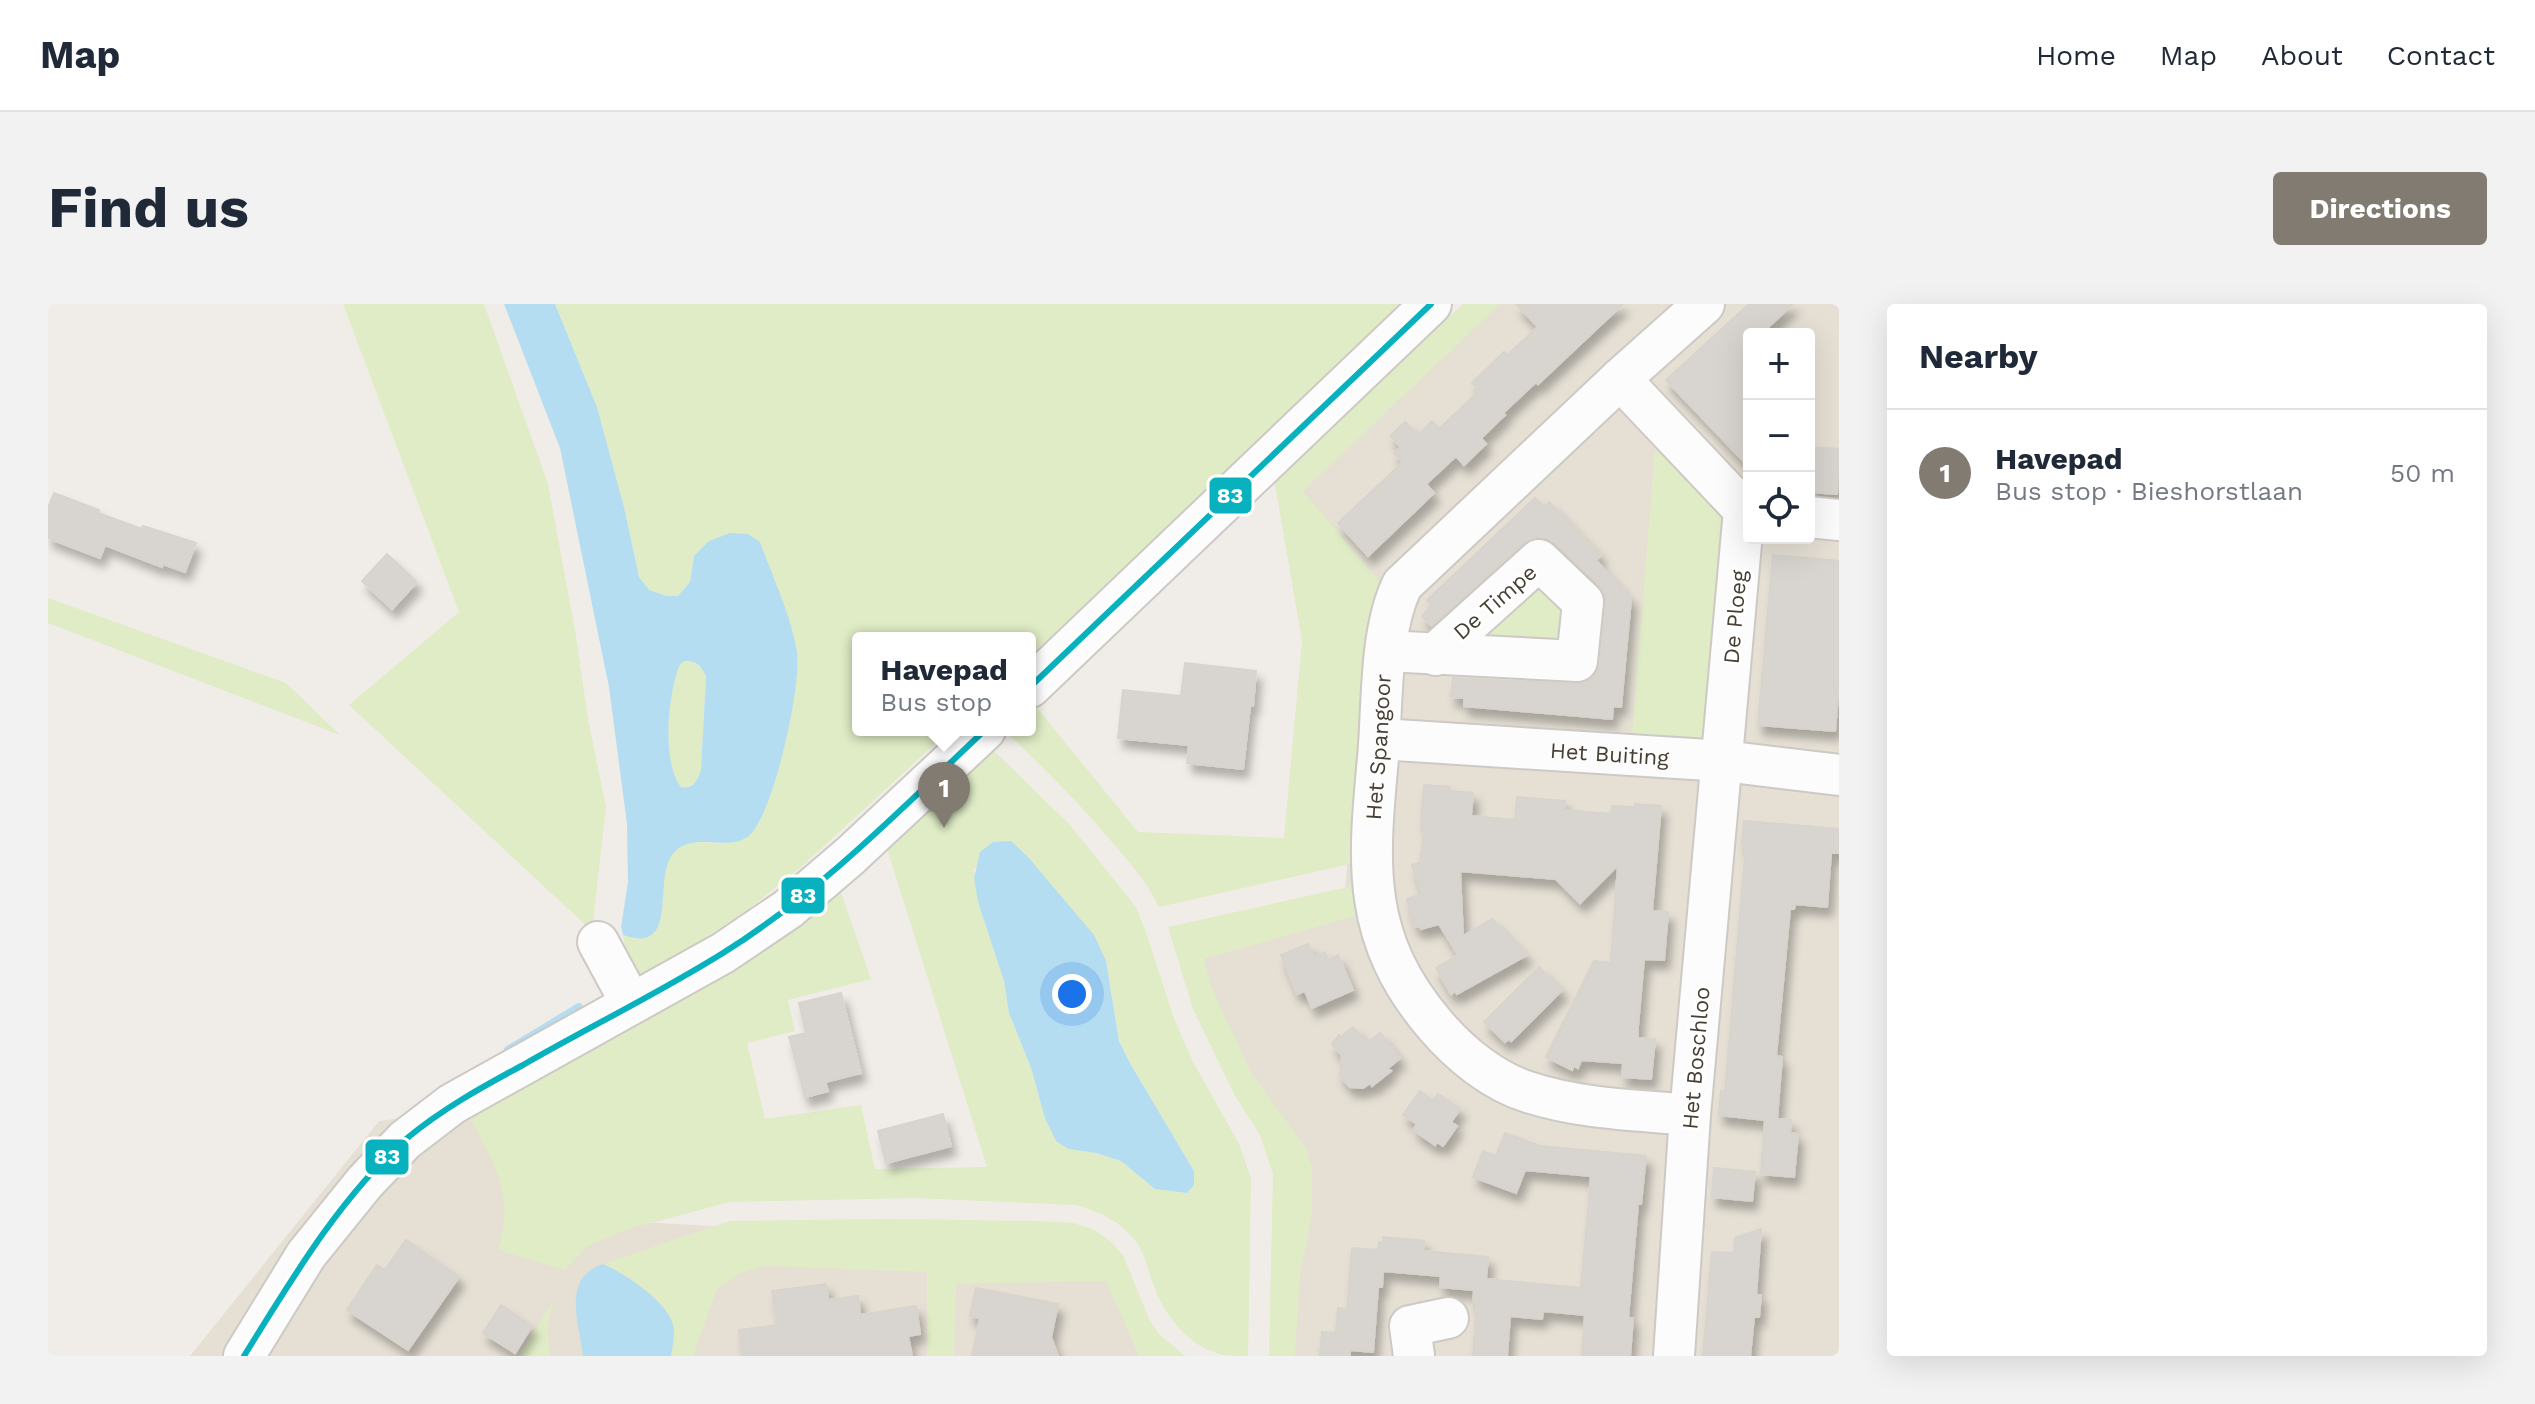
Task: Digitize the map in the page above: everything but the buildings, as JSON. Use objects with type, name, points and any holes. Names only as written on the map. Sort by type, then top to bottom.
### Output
[{"type":"street","points":[[1036,681],[1431,304]]},
{"type":"street","name":"Het Spangoor","points":[[1690,1115],[1572,1104],[1525,1091],[1480,1068],[1449,1041],[1416,1002],[1392,963],[1380,925],[1371,870],[1386,651],[1393,603],[1402,585],[1704,304]]},
{"type":"street","name":"De Ploeg","points":[[1620,379],[1743,507]]},
{"type":"street","points":[[1815,518],[1839,520]]},
{"type":"street","name":"De Ploeg","points":[[1724,761],[1744,544]]},
{"type":"street","name":"De Timpe","points":[[1386,651],[1440,655]]},
{"type":"street","points":[[244,1356],[306,1255],[365,1182],[405,1140],[452,1104],[723,953],[788,909],[850,856],[979,736]]},
{"type":"street","name":"Het Buiting","points":[[1380,739],[1724,761],[1839,775]]},
{"type":"street","name":"Het Boschloo","points":[[1674,1356],[1690,1115],[1724,761]]},
{"type":"street","points":[[598,942],[631,1003]]},
{"type":"street","points":[[1414,1356],[1410,1326],[1448,1318]]},
{"type":"shaded area","points":[[1484,304],[1839,304],[1839,1356],[1283,1356],[1284,1154],[1186,942],[1344,902],[1370,593],[1282,490]]},
{"type":"shaded area","points":[[515,1103],[553,1217],[1080,1247],[1107,1271],[1159,1356],[190,1356],[379,1121]]},
{"type":"green space","points":[[343,304],[484,304],[548,484],[606,807],[592,931],[349,705],[459,612]]},
{"type":"green space","points":[[555,304],[1408,304],[1036,653],[1036,632],[852,632],[852,736],[943,736],[800,868],[746,911],[641,976],[628,964],[623,935],[641,938],[652,935],[659,926],[664,881],[672,854],[691,842],[735,840],[753,830],[760,820],[783,751],[798,657],[694,556],[690,582],[678,596],[649,590],[639,577],[597,407]]},
{"type":"green space","points":[[1463,304],[1500,304],[1303,491],[1387,591],[1359,862],[1159,907],[1138,873],[1099,827],[1009,736],[1036,736],[1036,707],[1138,832],[1284,838],[1302,641],[1274,479]]},
{"type":"green space","points":[[1656,435],[1733,515],[1711,755],[1631,747]]},
{"type":"green space","points":[[1540,567],[1579,603],[1572,657],[1451,650]]},
{"type":"green space","points":[[48,598],[286,683],[340,735],[48,623]]},
{"type":"green space","points":[[685,661],[698,665],[706,676],[701,770],[694,783],[681,787],[671,761],[668,726],[675,676],[680,663]]},
{"type":"green space","points":[[987,744],[1070,825],[1136,907],[1173,1016],[1192,1060],[1239,1144],[1251,1178],[1248,1356],[1223,1355],[1190,1339],[1166,1311],[1137,1243],[1125,1229],[1110,1219],[1076,1205],[914,1198],[730,1202],[628,1229],[586,1247],[565,1270],[498,1250],[503,1230],[503,1196],[493,1165],[469,1116],[514,1094],[623,1027],[838,884],[871,979],[788,1000],[795,1031],[747,1043],[765,1119],[861,1105],[875,1169],[987,1167],[884,839]],"holes":[[[974,868],[1106,961],[1119,1040],[1194,1171],[1187,1193],[1155,1189],[1121,1161],[1069,1149],[1045,1118],[1031,1068],[1009,1013],[1004,981],[978,902]]]},
{"type":"green space","points":[[1357,885],[1363,914],[1204,959],[1212,989],[1252,1074],[1306,1148],[1312,1168],[1312,1214],[1300,1276],[1295,1356],[1269,1356],[1273,1174],[1260,1135],[1234,1094],[1193,1009],[1168,927]]},
{"type":"green space","points":[[729,1221],[1041,1221],[1073,1223],[1093,1229],[1123,1255],[1149,1319],[1159,1334],[1185,1356],[1139,1356],[1106,1281],[956,1284],[954,1356],[927,1356],[927,1272],[765,1266],[738,1274],[717,1289],[693,1356],[671,1356],[674,1328],[669,1316],[654,1298],[633,1281],[603,1264]]},
{"type":"green space","points":[[553,1301],[547,1328],[550,1356],[519,1356]]},
{"type":"water","points":[[504,304],[555,304],[597,407],[639,577],[649,590],[678,596],[690,582],[694,556],[709,541],[730,533],[748,534],[760,542],[786,610],[797,652],[795,692],[784,751],[766,807],[756,827],[746,838],[737,841],[697,842],[679,848],[667,867],[659,926],[652,935],[641,938],[623,935],[621,927],[628,882],[627,824],[609,687],[560,448]],"holes":[[[685,661],[698,665],[706,676],[701,770],[689,787],[681,787],[675,775],[668,727],[672,692],[680,664]]]},
{"type":"water","points":[[1011,841],[1094,935],[1106,961],[1119,1041],[1194,1171],[1194,1185],[1187,1193],[1155,1189],[1121,1161],[1069,1149],[1057,1142],[1053,1135],[1009,1013],[1004,981],[978,902],[974,878],[980,852],[993,842]]},
{"type":"water","points":[[603,1264],[633,1281],[654,1298],[669,1316],[674,1328],[671,1356],[583,1356],[577,1291],[581,1280]]},
{"type":"waterway","points":[[508,1050],[579,1007]]},
{"type":"transit line","name":"83","points":[[1036,681],[1431,304]]},
{"type":"transit line","name":"83","points":[[244,1356],[298,1270],[338,1214],[359,1187],[406,1139],[477,1090],[674,982],[759,929],[860,848],[979,736]]},
{"type":"place","name":"Havepad","points":[[944,828]]}]
